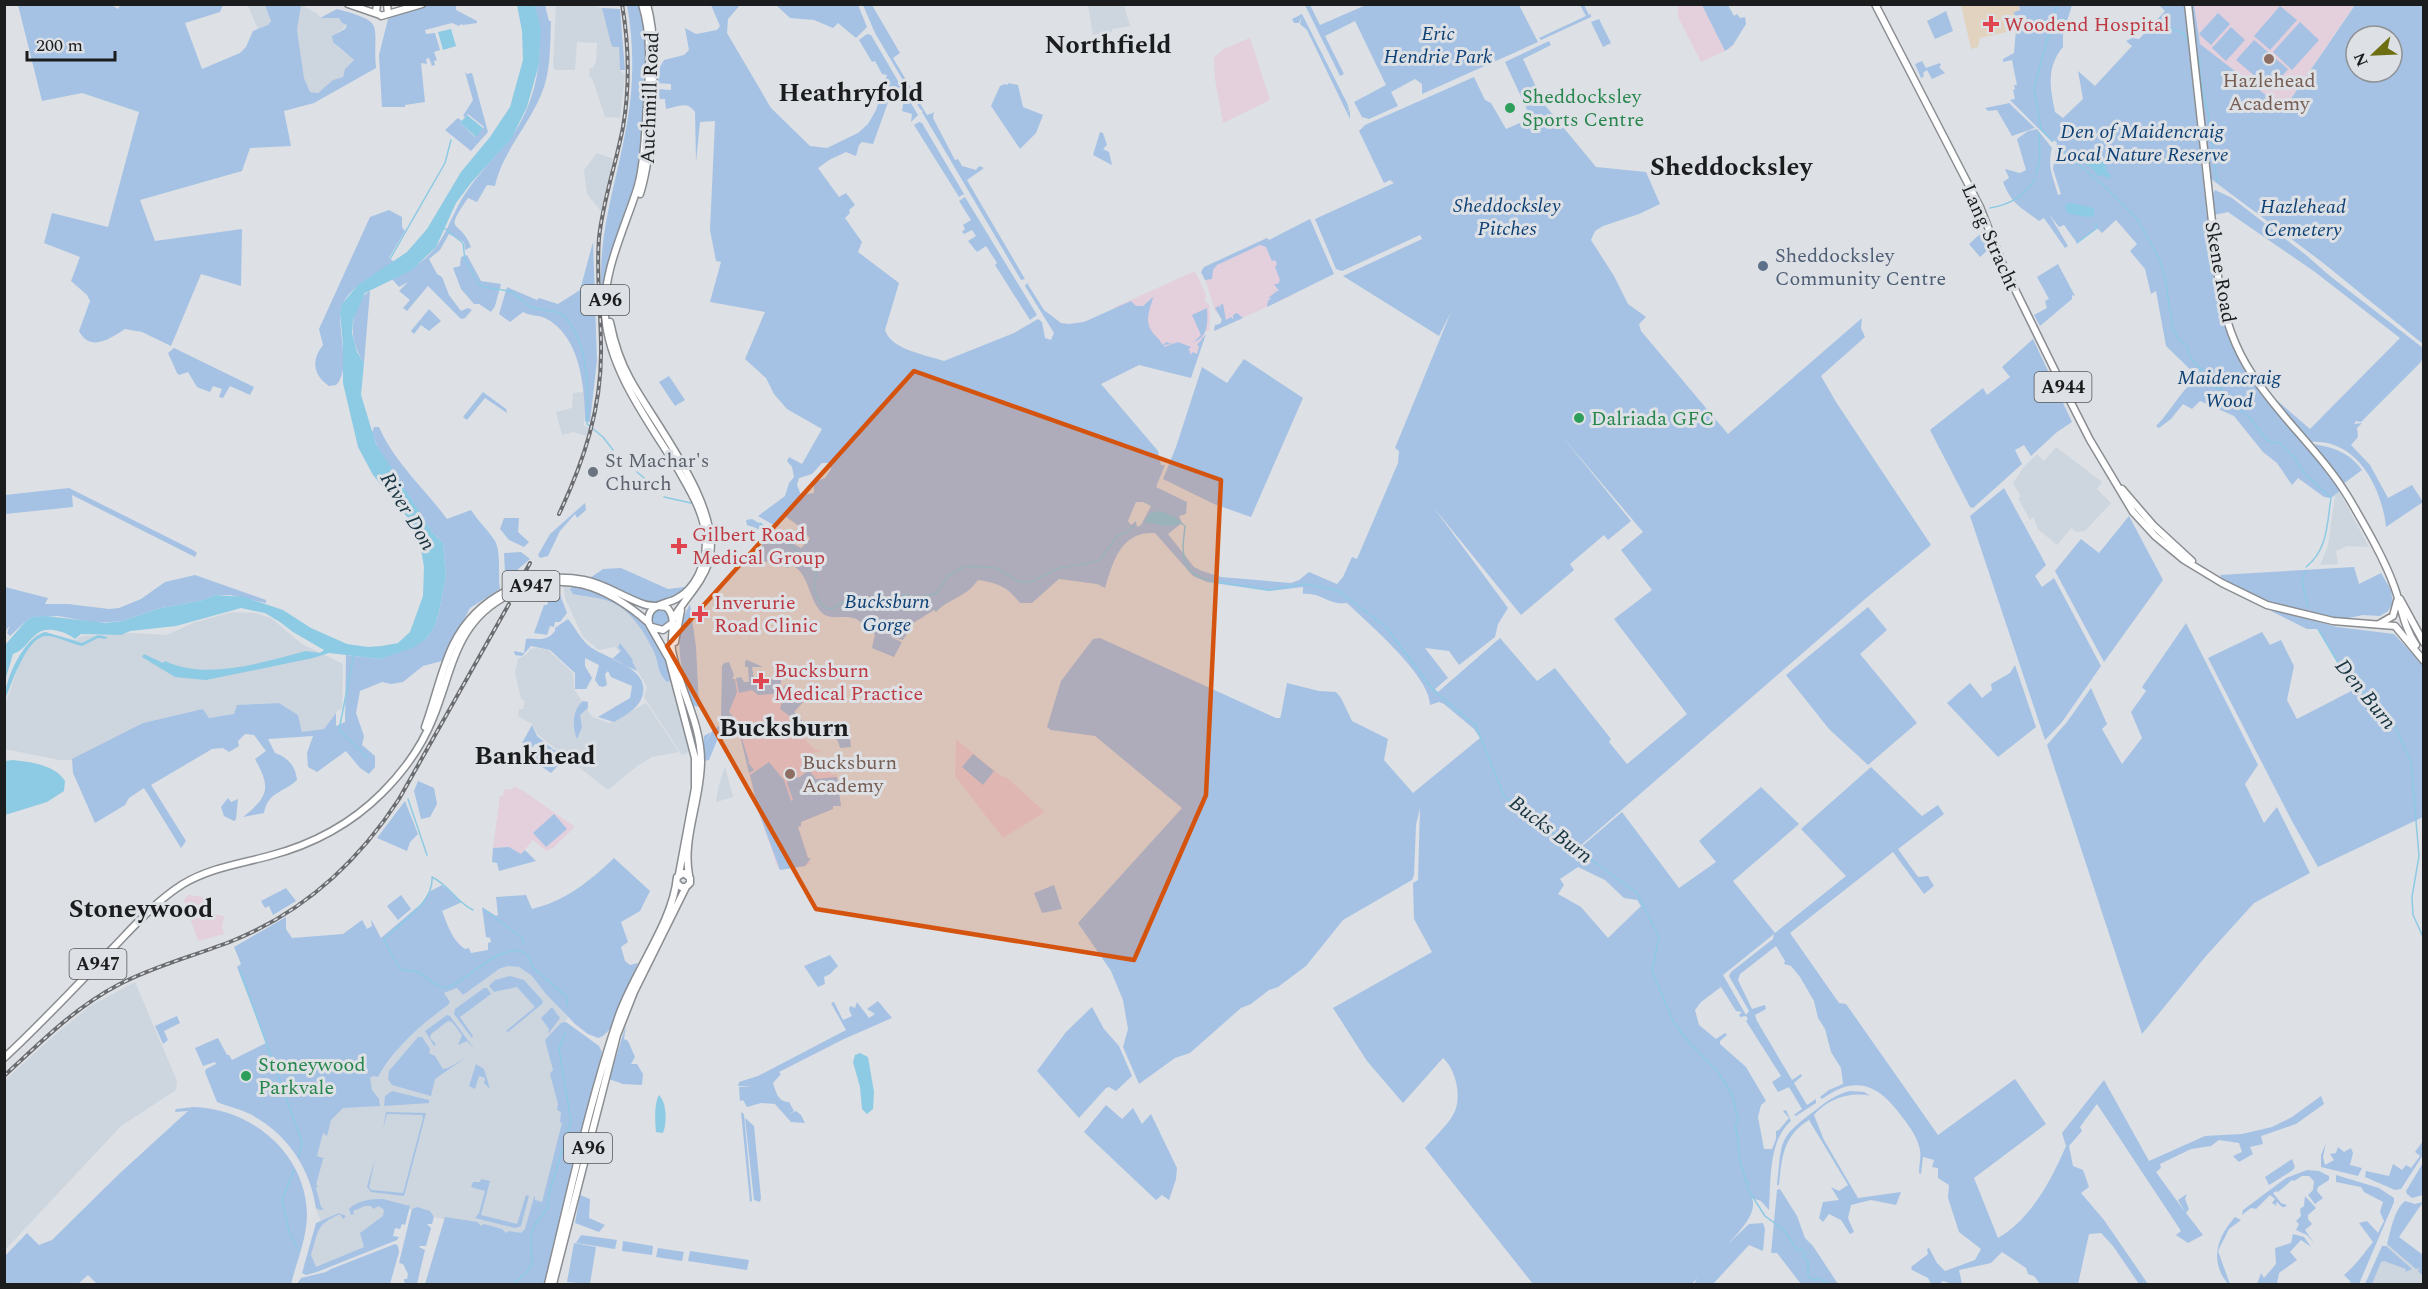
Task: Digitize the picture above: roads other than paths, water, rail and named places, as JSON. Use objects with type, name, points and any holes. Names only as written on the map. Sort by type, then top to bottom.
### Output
[{"type":"main road","points":[[349,5],[383,16],[422,4]]},
{"type":"main road","name":"Auchmill Road","points":[[642,4],[650,53],[643,161],[638,185],[607,282],[606,320],[618,366],[685,481],[702,518],[706,536],[704,560],[692,584],[681,596],[659,606]]},
{"type":"main road","name":"Auchmill Road","points":[[647,4],[652,25],[654,54],[649,160],[614,273],[608,304],[614,339],[629,377],[693,486],[707,516],[711,538],[710,556],[704,573],[672,621]]},
{"type":"main road","name":"Lang Stracht","points":[[1875,4],[1969,186],[2014,288],[2106,470],[2153,525],[2208,575],[2267,605],[2299,614],[2332,621],[2395,626]]},
{"type":"main road","name":"Skene Road","points":[[2188,4],[2219,285],[2230,329],[2244,361],[2266,395],[2336,478],[2394,585],[2398,617]]},
{"type":"main road","points":[[349,5],[376,5],[378,15]]},
{"type":"main road","points":[[388,14],[388,5],[403,8]]},
{"type":"main road","name":"A947","points":[[420,742],[448,656],[459,634],[475,614],[502,593],[535,580],[571,578],[600,585],[644,604],[659,606]]},
{"type":"main road","name":"A947","points":[[4,1058],[164,898],[197,877],[217,868],[291,850],[345,823],[368,806],[404,768],[433,719],[453,658],[464,636],[482,614],[507,595],[524,588],[549,583],[582,584],[605,591],[622,600],[651,625]]},
{"type":"main road","points":[[2394,585],[2424,643]]},
{"type":"main road","name":"A96","points":[[675,662],[675,640],[679,617],[692,592]]},
{"type":"main road","points":[[659,606],[669,610],[672,621],[663,630],[651,625],[648,617],[651,611],[659,606]]},
{"type":"main road","points":[[2395,626],[2398,617]]},
{"type":"main road","points":[[2395,626],[2401,626],[2398,617]]},
{"type":"main road","points":[[2398,617],[2424,654]]},
{"type":"main road","name":"Lang Stracht","points":[[2379,624],[2398,617]]},
{"type":"main road","name":"A96","points":[[548,1284],[605,1056],[625,1007],[686,887],[691,882],[687,853],[700,782],[701,752],[695,721],[675,662],[672,621]]},
{"type":"main road","name":"A96","points":[[553,1284],[625,1007],[634,979],[670,909],[695,788],[695,758],[671,663],[651,625]]},
{"type":"main road","points":[[2395,626],[2424,661]]},
{"type":"main road","points":[[679,874],[689,875]]},
{"type":"main road","points":[[677,883],[681,887],[686,887]]},
{"type":"water","name":"River Don","points":[[517,5],[535,5],[541,29],[539,64],[527,107],[511,139],[456,203],[436,247],[412,270],[365,293],[353,320],[352,333],[357,352],[364,363],[361,395],[376,444],[433,533],[443,543],[446,576],[434,628],[425,640],[412,648],[380,659],[329,653],[206,680],[175,677],[142,657],[144,654],[163,663],[165,661],[181,667],[217,670],[254,664],[306,651],[320,653],[324,650],[265,613],[241,608],[176,626],[130,631],[121,635],[81,634],[75,639],[56,630],[46,630],[40,632],[13,654],[5,681],[5,645],[26,621],[33,617],[46,616],[104,623],[123,621],[157,609],[203,600],[215,595],[244,597],[283,610],[311,628],[347,644],[368,647],[398,643],[410,632],[423,596],[422,555],[417,536],[408,518],[373,475],[358,447],[343,383],[340,313],[342,304],[358,285],[407,252],[427,229],[461,172],[490,137],[510,107],[523,60],[522,31]]},
{"type":"water","points":[[451,29],[456,46],[443,50],[438,32]]},
{"type":"water","points":[[467,115],[483,128],[476,137],[460,123]]},
{"type":"water","points":[[2095,156],[2104,162],[2107,172],[2111,175],[2109,179],[2103,175],[2098,176],[2091,167],[2085,164],[2088,157]]},
{"type":"water","points":[[2066,204],[2094,208],[2094,215],[2089,217],[2069,214],[2065,209]]},
{"type":"water","points":[[1160,511],[1175,517],[1182,523],[1168,526],[1145,522],[1149,513]]},
{"type":"water","points":[[45,632],[82,643],[98,635],[107,637],[106,639],[98,638],[82,646],[51,636],[39,638],[26,652],[5,700],[8,681],[17,660],[30,642]]},
{"type":"water","points":[[13,760],[42,765],[55,771],[65,781],[64,791],[47,802],[5,815],[5,761]]},
{"type":"water","points":[[860,1053],[868,1057],[874,1092],[873,1109],[867,1114],[862,1109],[860,1087],[853,1062],[855,1055]]},
{"type":"water","points":[[659,1095],[666,1113],[663,1133],[656,1132],[655,1117]]},
{"type":"waterway","name":"Den Burn","points":[[2053,141],[2041,129],[2034,88],[2057,4]]},
{"type":"waterway","points":[[2172,29],[2183,33],[2188,41]]},
{"type":"waterway","points":[[2196,55],[2200,60],[2201,80],[2209,116]]},
{"type":"waterway","points":[[2209,118],[2217,182]]},
{"type":"waterway","points":[[2036,174],[2040,157],[2039,133]]},
{"type":"waterway","points":[[390,259],[445,163],[451,140]]},
{"type":"waterway","name":"Den Burn","points":[[2057,146],[2103,185],[2138,220],[2160,260],[2173,329],[2178,338],[2187,346],[2194,362],[2202,369],[2200,376],[2205,384],[2223,390],[2227,400],[2248,416],[2267,440],[2272,443],[2279,442],[2295,458],[2304,473],[2331,498],[2323,544],[2319,553],[2306,567]]},
{"type":"waterway","points":[[1990,208],[2016,199],[2035,179]]},
{"type":"waterway","points":[[2077,243],[2097,228],[2096,224]]},
{"type":"waterway","name":"Bucks Burn","points":[[444,228],[463,243],[465,260],[479,285],[511,292],[529,306],[564,316],[578,339],[586,367],[587,424],[603,437],[613,450]]},
{"type":"waterway","name":"Bucks Burn","points":[[637,472],[649,482]]},
{"type":"waterway","name":"Bucks Burn","points":[[664,497],[691,503]]},
{"type":"waterway","name":"Bucks Burn","points":[[760,523],[803,555],[817,575],[814,588],[819,601],[825,608],[832,609],[845,601],[852,608],[858,609],[870,603],[907,595],[916,599],[937,593],[948,576],[965,566],[997,568],[1019,582],[1031,582],[1059,568],[1099,561],[1118,535],[1134,526]]},
{"type":"waterway","name":"Bucks Burn","points":[[1181,523],[1185,526],[1184,559],[1190,571],[1200,577],[1210,581],[1269,590],[1304,584],[1337,590],[1386,627],[1433,690],[1476,726],[1504,796],[1637,893],[1659,937],[1652,971],[1673,1021],[1688,1041],[1718,1072],[1732,1094],[1738,1120],[1735,1126],[1739,1157],[1745,1181],[1748,1182],[1747,1188],[1765,1216],[1784,1230],[1798,1251],[1801,1249],[1805,1252],[1804,1258],[1808,1261],[1808,1277],[1815,1280],[1819,1278],[1827,1284]]},
{"type":"waterway","name":"Den Burn","points":[[2305,572],[2302,581],[2308,607]]},
{"type":"waterway","name":"Den Burn","points":[[2318,629],[2340,666],[2394,724],[2411,762],[2419,856],[2412,897],[2413,915],[2424,939]]},
{"type":"waterway","points":[[354,654],[339,730],[367,757]]},
{"type":"waterway","points":[[408,799],[427,855]]},
{"type":"waterway","points":[[432,877],[428,896],[422,904],[384,940],[400,969],[418,972],[438,986],[449,987],[496,956],[520,950],[529,957],[533,968],[567,997],[567,1006]]},
{"type":"waterway","points":[[432,877],[473,910]]},
{"type":"waterway","points":[[485,910],[522,938],[524,943]]},
{"type":"waterway","points":[[240,970],[302,1142],[299,1156]]},
{"type":"waterway","points":[[513,1284],[527,1272],[532,1264],[531,1234],[547,1209],[549,1194],[571,1121],[559,1049],[565,1033]]},
{"type":"waterway","points":[[294,1170],[282,1200],[289,1232],[298,1249]]},
{"type":"railway","points":[[559,514],[584,454],[595,412],[601,370],[599,238],[603,210],[623,127],[628,81],[622,4]]},
{"type":"railway","points":[[524,574],[530,563]]},
{"type":"railway","points":[[4,1076],[58,1027],[102,994],[146,972],[232,941],[258,929],[305,900],[347,864],[383,822],[399,799],[509,604]]},
{"type":"place","name":"Woodend Hospital","points":[[1991,24]]},
{"type":"place","name":"Hazlehead Academy","points":[[2269,59]]},
{"type":"place","name":"Sheddocksley Sports Centre","points":[[1510,108]]},
{"type":"place","name":"Sheddocksley Community Centre","points":[[1763,266]]},
{"type":"place","name":"Dalriada GFC","points":[[1579,418]]},
{"type":"place","name":"St Machar's Church","points":[[593,472]]},
{"type":"place","name":"Gilbert Road Medical Group","points":[[679,546]]},
{"type":"place","name":"Inverurie Road Clinic","points":[[700,614]]},
{"type":"place","name":"Bucksburn Medical Practice","points":[[761,681]]},
{"type":"place","name":"Bucksburn Academy","points":[[790,774]]},
{"type":"place","name":"Stoneywood Parkvale","points":[[246,1076]]},
{"type":"district","name":"Northfield","points":[[1108,44]]},
{"type":"district","name":"Heathryfold","points":[[851,92]]},
{"type":"district","name":"Sheddocksley","points":[[1731,166]]},
{"type":"district","name":"Bucksburn","points":[[784,727]]},
{"type":"district","name":"Bankhead","points":[[535,755]]},
{"type":"district","name":"Stoneywood","points":[[141,908]]},
{"type":"park label","name":"Eric Hendrie Park","points":[[1438,44]]},
{"type":"park label","name":"Den of Maidencraig Local Nature Reserve","points":[[2142,142]]},
{"type":"park label","name":"Sheddocksley Pitches","points":[[1507,216]]},
{"type":"park label","name":"Hazlehead Cemetery","points":[[2303,218]]},
{"type":"park label","name":"Maidencraig Wood","points":[[2229,388]]},
{"type":"park label","name":"Bucksburn Gorge","points":[[887,612]]}]
